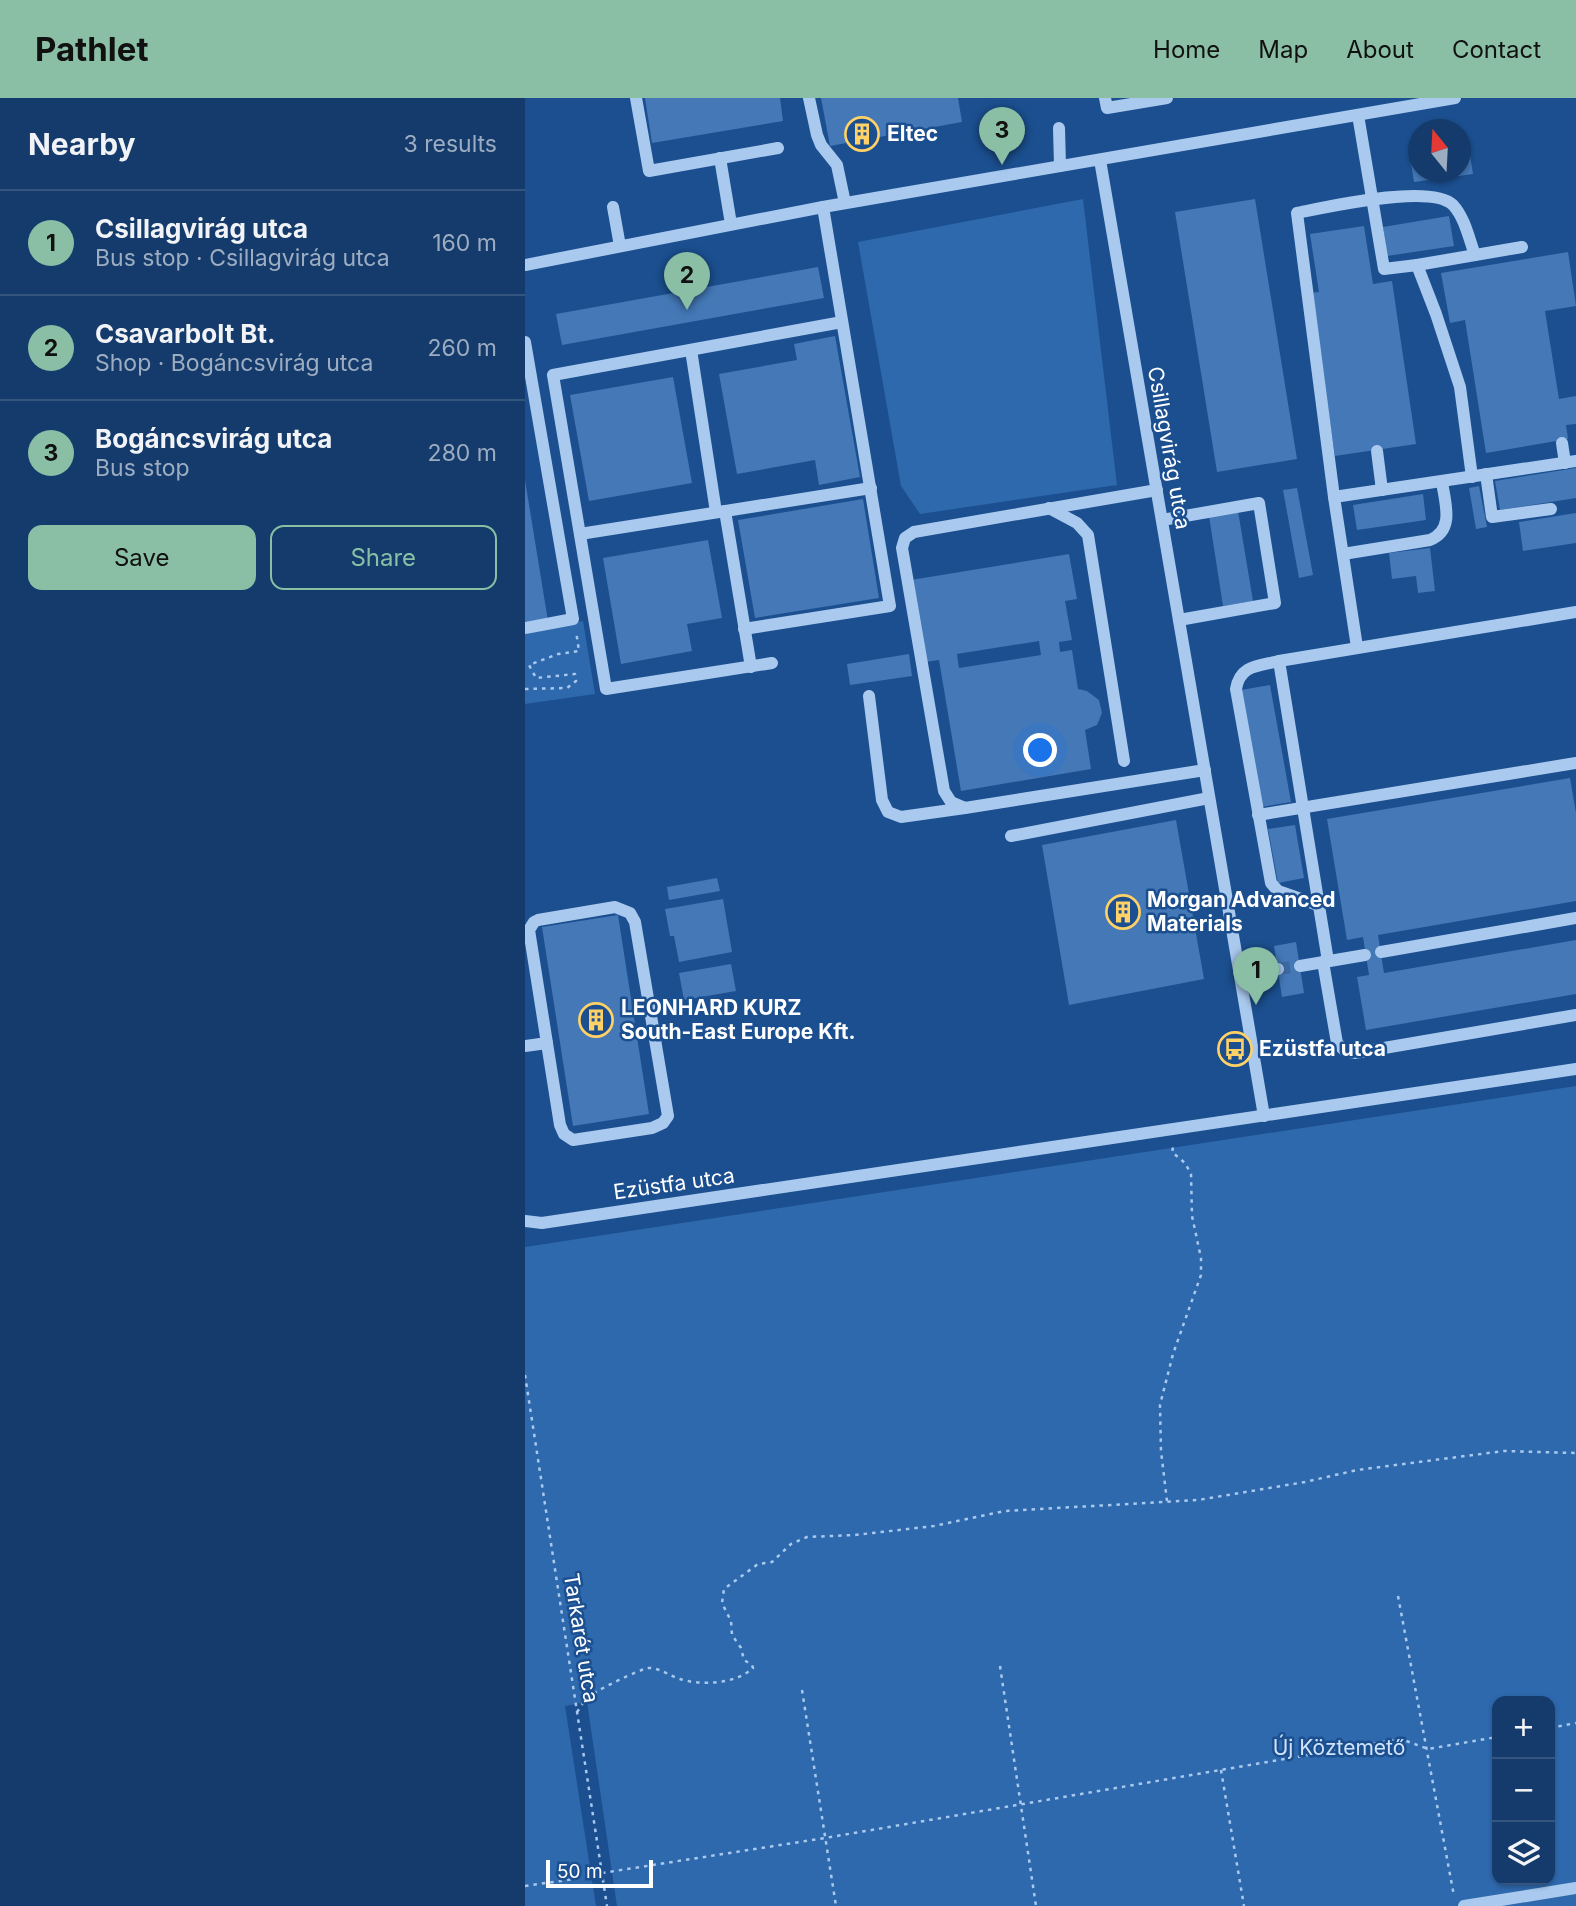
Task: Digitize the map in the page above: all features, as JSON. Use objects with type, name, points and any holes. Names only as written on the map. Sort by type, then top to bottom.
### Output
[{"type":"street","points":[[636,98],[649,171],[778,148]]},
{"type":"street","points":[[809,98],[821,145],[837,165],[845,204]]},
{"type":"street","points":[[1105,98],[1107,108],[1167,98]]},
{"type":"street","points":[[525,265],[823,207],[1455,98]]},
{"type":"street","points":[[1358,116],[1384,269],[1522,247]]},
{"type":"street","points":[[1059,128],[1060,166]]},
{"type":"street","points":[[720,158],[731,224]]},
{"type":"street","name":"Csillagvirág utca","points":[[1100,160],[1264,1116]]},
{"type":"street","points":[[1357,647],[1297,213],[1372,199],[1419,196],[1444,199],[1458,212],[1475,255]]},
{"type":"street","points":[[613,206],[620,246]]},
{"type":"street","points":[[744,629],[890,607],[823,207]]},
{"type":"street","points":[[1417,265],[1459,387],[1472,477]]},
{"type":"street","points":[[772,663],[606,689],[553,375],[842,322]]},
{"type":"street","points":[[525,628],[573,619],[526,350]]},
{"type":"street","points":[[691,350],[751,667]]},
{"type":"street","points":[[1335,497],[1570,462],[1562,443]]},
{"type":"street","points":[[1377,451],[1383,490]]},
{"type":"street","points":[[1486,474],[1492,517],[1551,509]]},
{"type":"street","points":[[1343,554],[1430,540],[1440,535],[1447,516],[1441,482]]},
{"type":"street","points":[[580,534],[871,488]]},
{"type":"street","points":[[965,808],[951,802],[944,791],[902,543],[914,532],[1157,490]]},
{"type":"street","points":[[1162,520],[1259,503],[1275,603],[1179,620]]},
{"type":"street","points":[[1049,508],[1077,523],[1088,535],[1124,761]]},
{"type":"street","points":[[1318,905],[1278,891],[1274,887],[1258,816],[1236,689],[1238,678],[1247,669],[1279,661],[1576,612]]},
{"type":"street","points":[[1279,661],[1337,1043],[1345,1051],[1355,1053],[1576,1015]]},
{"type":"street","points":[[869,696],[882,800],[888,812],[901,817],[1205,770]]},
{"type":"street","points":[[1258,816],[1576,763]]},
{"type":"street","points":[[1011,836],[1209,798]]},
{"type":"street","points":[[615,907],[625,909],[635,922],[669,1110],[666,1120],[652,1128],[580,1139],[568,1138],[560,1125],[547,1042],[529,933],[531,925],[538,920],[615,907]]},
{"type":"street","points":[[1381,952],[1576,918]]},
{"type":"street","points":[[1300,965],[1365,955]]},
{"type":"street","points":[[1240,976],[1278,969]]},
{"type":"street","points":[[525,1046],[547,1042]]},
{"type":"street","name":"Ezüstfa utca","points":[[525,1222],[542,1223],[1576,1069]]},
{"type":"street","points":[[1464,1906],[1576,1888]]},
{"type":"path","points":[[525,689],[567,688],[576,681],[575,674],[536,678],[529,665],[558,654],[579,650],[573,619]]},
{"type":"path","points":[[1167,1501],[1161,1451],[1160,1405],[1173,1354],[1201,1275],[1201,1258],[1192,1216],[1191,1174],[1185,1163],[1171,1149],[1183,1128]]},
{"type":"path","name":"Tarkarét utca","points":[[525,1375],[607,1906]]},
{"type":"path","points":[[577,1712],[587,1697],[641,1669],[660,1670],[692,1683],[715,1682],[744,1675],[753,1666],[744,1660],[731,1635],[731,1621],[722,1603],[727,1585],[758,1564],[772,1562],[798,1539],[934,1526],[1005,1511],[1198,1500],[1293,1484],[1357,1469],[1504,1451],[1576,1453]]},
{"type":"path","points":[[1398,1596],[1456,1906]]},
{"type":"path","points":[[1000,1666],[1036,1906]]},
{"type":"path","points":[[802,1689],[836,1906]]},
{"type":"path","points":[[1555,1727],[1576,1723]]},
{"type":"path","points":[[601,1873],[825,1838],[1401,1739],[1427,1749],[1492,1738]]},
{"type":"path","points":[[1221,1770],[1244,1906]]},
{"type":"path","points":[[525,1886],[574,1879]]},
{"type":"green space","points":[[1083,199],[1117,485],[920,514],[901,486],[858,242]]},
{"type":"green space","points":[[583,621],[595,694],[525,704],[525,634]]},
{"type":"green space","name":"Új Köztemető","points":[[1576,1086],[1576,1906],[617,1906],[587,1702],[565,1706],[596,1906],[525,1906],[525,1247]]},
{"type":"building","points":[[645,98],[780,98],[783,121],[652,143]]},
{"type":"building","name":"Eltec","points":[[821,98],[958,98],[962,122],[830,146]]},
{"type":"building","points":[[1255,199],[1297,459],[1217,472],[1175,212]]},
{"type":"building","points":[[1449,216],[1454,246],[1387,256],[1383,227]]},
{"type":"building","points":[[1364,226],[1373,284],[1392,281],[1416,444],[1335,456],[1311,293],[1319,292],[1310,234]]},
{"type":"building","points":[[1568,252],[1576,306],[1545,311],[1559,399],[1576,396],[1576,424],[1566,425],[1568,439],[1486,453],[1465,320],[1450,323],[1441,273]]},
{"type":"building","points":[[818,267],[824,298],[562,345],[556,314]]},
{"type":"building","points":[[835,336],[860,477],[819,485],[815,460],[737,474],[719,374],[797,360],[794,344]]},
{"type":"building","points":[[673,377],[692,483],[589,501],[570,395]]},
{"type":"building","points":[[1576,468],[1576,498],[1500,510],[1495,481]]},
{"type":"building","points":[[525,480],[548,621],[525,625]]},
{"type":"building","points":[[1479,486],[1487,527],[1476,529],[1469,488]]},
{"type":"building","points":[[1297,488],[1313,575],[1299,578],[1283,490]]},
{"type":"building","points":[[1423,494],[1426,520],[1357,530],[1353,505]]},
{"type":"building","points":[[863,499],[879,598],[755,618],[738,520]]},
{"type":"building","points":[[1238,511],[1253,601],[1223,606],[1209,516]]},
{"type":"building","points":[[1576,513],[1576,543],[1523,551],[1519,522]]},
{"type":"building","points":[[708,540],[722,618],[687,624],[692,651],[621,664],[603,558]]},
{"type":"building","points":[[1430,548],[1435,591],[1418,593],[1416,576],[1392,579],[1389,553]]},
{"type":"building","points":[[1069,554],[1077,599],[1065,601],[1072,640],[1059,642],[1060,652],[1072,650],[1078,689],[1087,691],[1099,700],[1102,713],[1097,725],[1085,730],[1091,769],[961,791],[939,660],[925,662],[911,580]],"holes":[[[1039,641],[1041,655],[959,668],[957,654]]]},
{"type":"building","points":[[909,654],[912,676],[850,685],[847,664]]},
{"type":"building","points":[[1270,685],[1291,802],[1261,807],[1241,690]]},
{"type":"building","points":[[1570,778],[1576,813],[1576,901],[1378,935],[1384,973],[1576,940],[1576,994],[1366,1030],[1357,977],[1369,975],[1363,937],[1347,940],[1327,819]]},
{"type":"building","name":"Morgan Advanced Materials","points":[[1176,820],[1204,979],[1069,1005],[1042,845]]},
{"type":"building","points":[[1295,825],[1304,878],[1278,883],[1268,829]]},
{"type":"building","points":[[717,878],[720,891],[669,900],[667,887]]},
{"type":"building","points":[[723,899],[732,952],[679,962],[665,909]]},
{"type":"building","name":"LEONHARD KURZ South-East Europe Kft.","points":[[618,915],[649,1114],[573,1126],[542,927]]},
{"type":"building","points":[[1296,942],[1304,993],[1282,997],[1274,946]]},
{"type":"building","points":[[731,964],[736,991],[684,1000],[679,973]]},
{"type":"tunnel","points":[[1278,969],[1300,966]]},
{"type":"place","name":"Eltec","points":[[862,134]]},
{"type":"place","name":"Bogáncsvirág utca","points":[[1002,165]]},
{"type":"place","name":"Csavarbolt Bt.","points":[[687,310]]},
{"type":"place","name":"Morgan Advanced Materials","points":[[1123,912]]},
{"type":"place","name":"Csillagvirág utca","points":[[1256,1005]]},
{"type":"place","name":"LEONHARD KURZ South-East Europe Kft.","points":[[596,1020]]},
{"type":"place","name":"Ezüstfa utca","points":[[1235,1049]]}]
